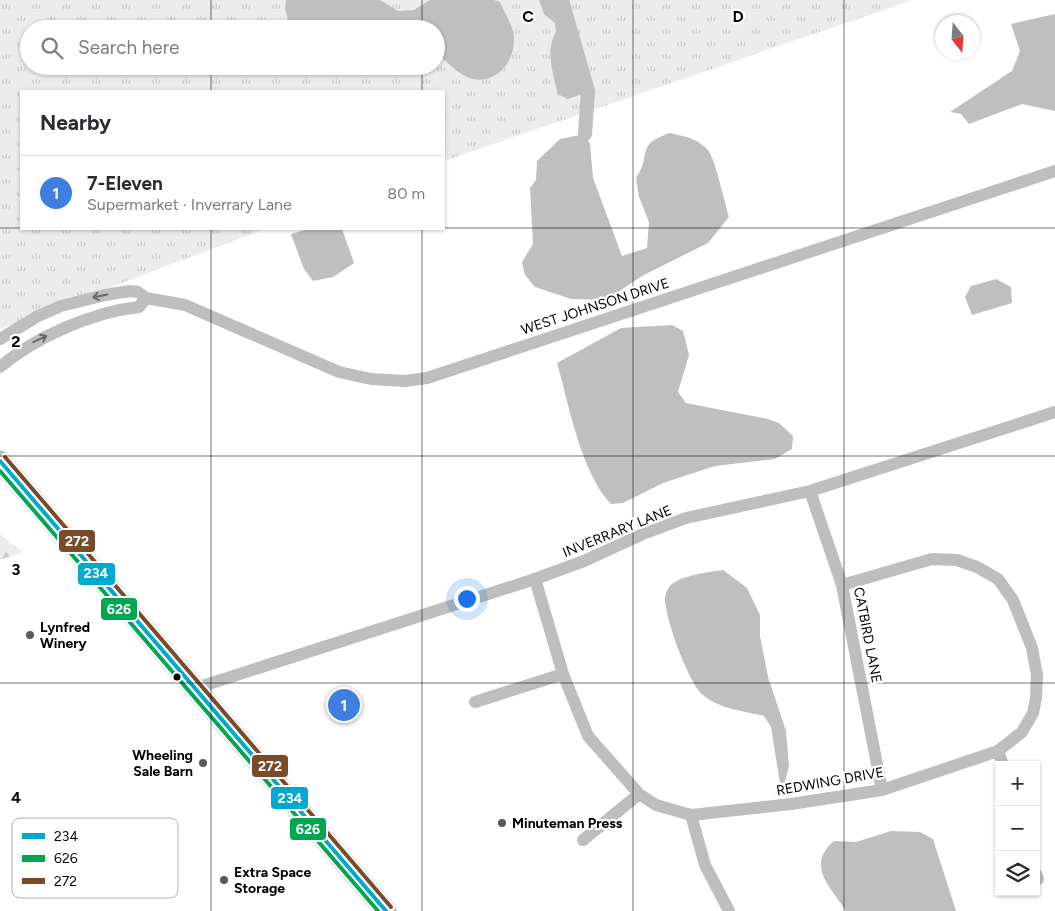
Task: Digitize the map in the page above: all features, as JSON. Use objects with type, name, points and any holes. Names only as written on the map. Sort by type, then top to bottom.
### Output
[{"type":"main road","points":[[0,461],[193,689],[386,911]]},
{"type":"street","name":"WEST JOHNSON DRIVE","points":[[0,339],[38,316],[81,300],[138,292],[146,298],[185,305],[339,372],[371,379],[412,380],[427,378],[1055,171]]},
{"type":"street","points":[[0,367],[38,340],[110,313],[139,307],[146,298]]},
{"type":"street","name":"INVERRARY LANE","points":[[193,689],[535,579],[584,562],[643,534],[686,518],[810,491],[1055,412]]},
{"type":"street","name":"CATBIRD LANE","points":[[810,491],[842,585],[882,790]]},
{"type":"street","name":"REDWING DRIVE","points":[[535,579],[563,674],[588,736],[639,794],[656,805],[691,815],[791,804],[882,790],[998,751],[1022,732],[1033,713],[1037,675],[1032,648],[1013,600],[998,579],[977,567],[957,560],[932,559],[842,585]]},
{"type":"street","points":[[475,702],[563,674]]},
{"type":"street","points":[[998,751],[1002,761]]},
{"type":"street","points":[[583,840],[639,794]]},
{"type":"street","points":[[691,815],[706,865],[728,911]]},
{"type":"green space","points":[[0,0],[913,0],[445,161],[445,90],[20,90],[20,230],[262,230],[0,329]]},
{"type":"green space","points":[[0,534],[23,552],[0,560]]},
{"type":"shaded area","points":[[286,0],[380,0],[398,11],[414,10],[430,0],[494,0],[500,2],[511,27],[514,37],[513,51],[505,67],[499,73],[492,77],[476,79],[462,75],[445,61],[445,20],[288,20],[285,9]]},
{"type":"shaded area","points":[[539,0],[566,0],[567,7],[563,16],[567,29],[576,30],[580,45],[582,94],[568,99],[558,94],[550,54],[556,32],[555,23],[544,14]]},
{"type":"shaded area","points":[[1055,14],[1055,111],[1022,104],[969,124],[961,114],[950,112],[1012,71],[1020,51],[1011,24]]},
{"type":"shaded area","points":[[670,133],[700,143],[708,150],[714,162],[729,217],[708,243],[642,276],[606,300],[571,299],[535,287],[525,275],[522,262],[533,244],[530,188],[536,180],[537,161],[560,139],[585,134],[590,144],[593,178],[622,256],[647,248],[649,222],[639,197],[636,178],[641,170],[648,146],[659,137]]},
{"type":"shaded area","points":[[305,230],[342,230],[354,263],[333,277],[313,281],[304,269],[291,234]]},
{"type":"shaded area","points":[[996,279],[1011,287],[1012,303],[972,315],[965,297],[971,286]]},
{"type":"shaded area","points":[[672,325],[683,331],[689,355],[678,392],[686,403],[768,419],[779,423],[793,436],[792,449],[775,459],[715,466],[663,483],[623,503],[611,504],[601,491],[584,457],[571,418],[557,363],[621,328]]},
{"type":"shaded area","points":[[723,570],[747,588],[760,615],[760,636],[768,677],[786,731],[789,766],[784,785],[780,783],[771,727],[764,716],[724,706],[709,700],[703,695],[691,678],[678,649],[669,619],[665,597],[671,585],[689,576]]},
{"type":"shaded area","points":[[891,831],[920,832],[933,839],[956,911],[846,911],[828,885],[821,868],[826,850],[834,841],[856,842]]},
{"type":"waterway","points":[[562,0],[588,91],[585,134]]},
{"type":"transit line","name":"272","points":[[5,457],[391,907]]},
{"type":"transit line","name":"234","points":[[0,461],[386,911]]},
{"type":"transit line","name":"626","points":[[0,471],[378,911]]},
{"type":"place","name":"Lynfred Winery","points":[[30,635]]},
{"type":"place","name":"7-Eleven","points":[[344,705]]},
{"type":"place","name":"Wheeling Sale Barn","points":[[203,763]]},
{"type":"place","name":"Minuteman Press","points":[[502,823]]},
{"type":"place","name":"Extra Space Storage","points":[[224,880]]}]
